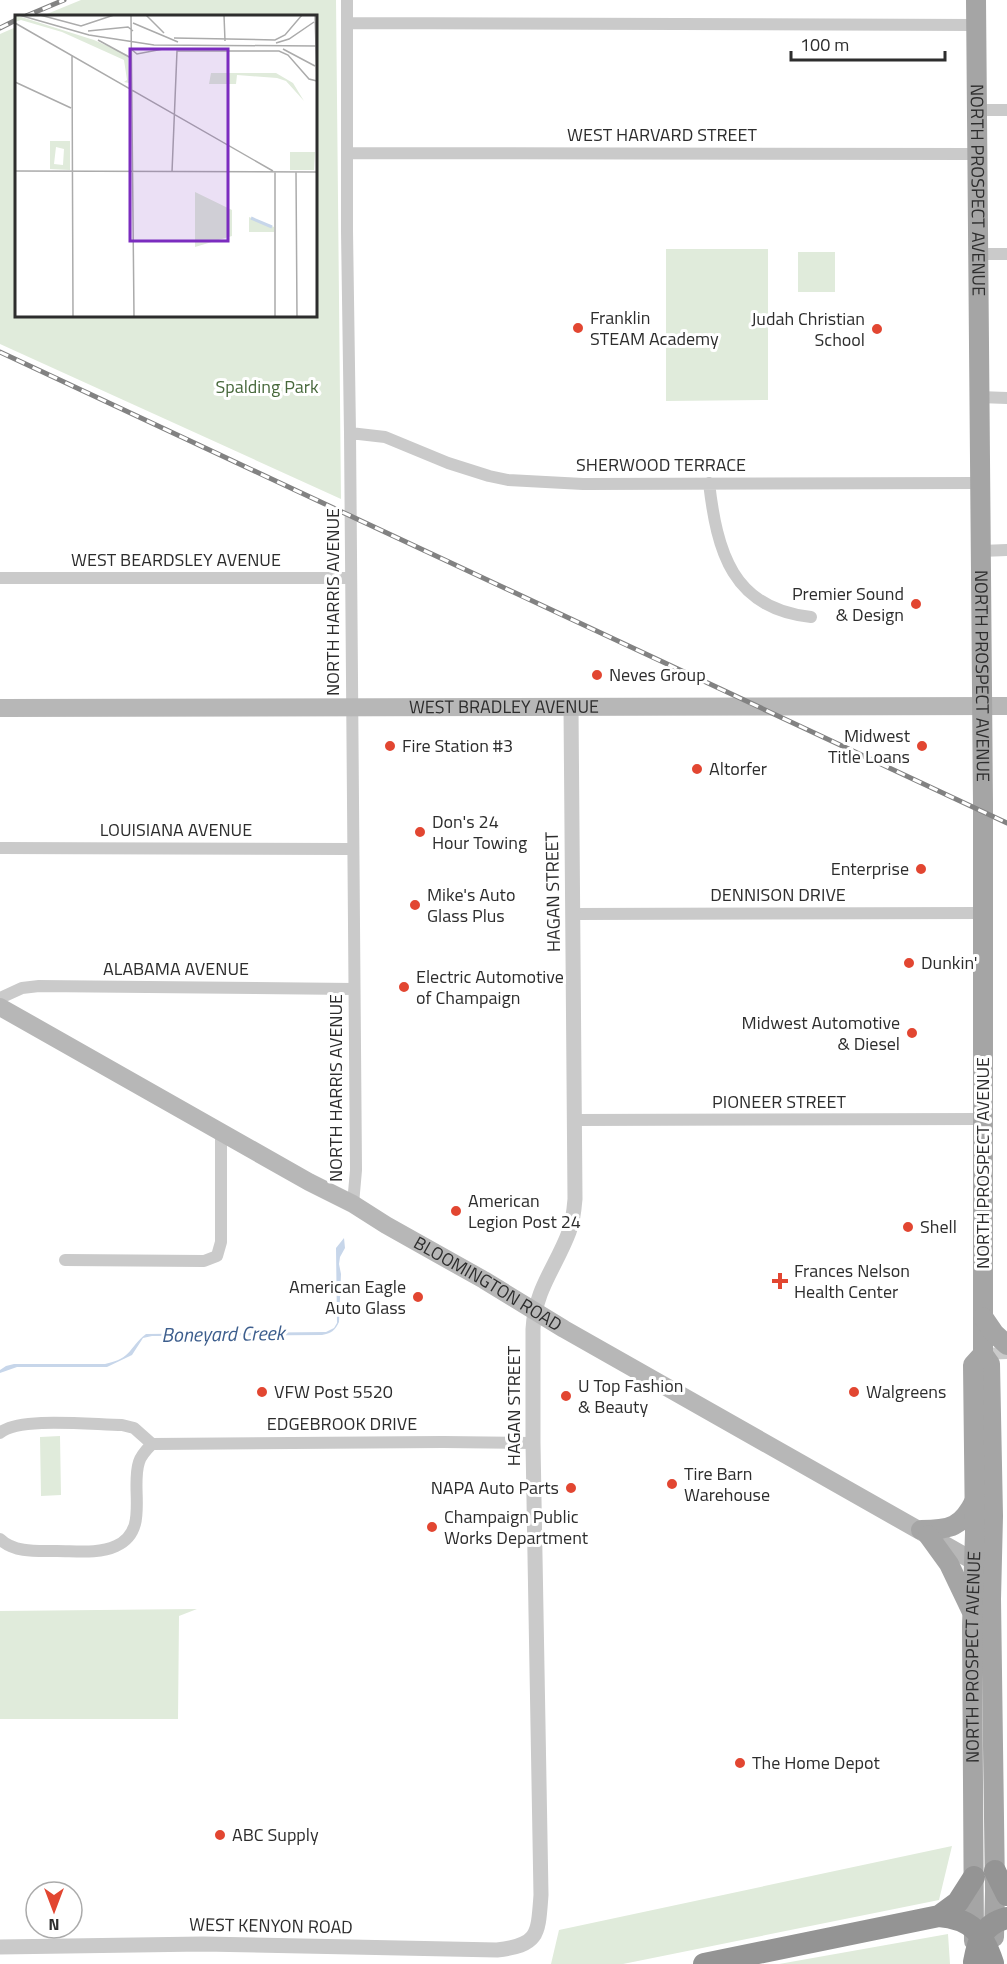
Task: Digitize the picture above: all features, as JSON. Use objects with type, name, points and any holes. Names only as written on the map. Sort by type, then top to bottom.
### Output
[{"type":"highway","points":[[939,1917],[958,1902],[984,1874],[1007,1895]]},
{"type":"highway","points":[[704,1964],[939,1917],[989,1926],[983,1963]]},
{"type":"main road","name":"NORTH PROSPECT AVENUE","points":[[976,0],[982,706],[983,1354],[990,1364],[993,1516],[992,1648],[984,1874]]},
{"type":"main road","name":"WEST BRADLEY AVENUE","points":[[0,708],[1007,706]]},
{"type":"main road","name":"BLOOMINGTON ROAD","points":[[0,1007],[309,1182],[353,1204],[534,1311],[991,1570]]},
{"type":"main road","points":[[983,1317],[994,1333],[1007,1345]]},
{"type":"main road","name":"NORTH PROSPECT AVENUE","points":[[983,1354],[973,1365],[975,1500],[991,1570],[972,1612],[984,1874],[989,1926]]},
{"type":"main road","points":[[972,1612],[949,1564],[925,1532],[957,1525],[965,1518],[975,1500]]},
{"type":"main road","points":[[993,1516],[1007,1548]]},
{"type":"main road","points":[[992,1648],[1007,1622]]},
{"type":"street","name":"NORTH HARRIS AVENUE","points":[[347,0],[356,1170],[353,1204]]},
{"type":"street","points":[[347,23],[976,25]]},
{"type":"street","points":[[977,110],[1007,110]]},
{"type":"street","name":"WEST HARVARD STREET","points":[[347,153],[977,154]]},
{"type":"street","points":[[978,254],[1007,254]]},
{"type":"street","points":[[979,397],[1007,398]]},
{"type":"street","name":"SHERWOOD TERRACE","points":[[350,433],[385,437],[448,463],[489,477],[508,480],[583,484],[980,483]]},
{"type":"street","points":[[709,483],[718,540],[735,574],[756,598],[770,608],[789,615],[811,617]]},
{"type":"street","points":[[981,551],[1007,550]]},
{"type":"street","name":"WEST BEARDSLEY AVENUE","points":[[0,578],[351,578]]},
{"type":"street","name":"HAGAN STREET","points":[[535,1932],[541,1895],[533,1443],[534,1311],[572,1223],[575,1200],[571,707]]},
{"type":"street","name":"LOUISIANA AVENUE","points":[[0,848],[352,849]]},
{"type":"street","name":"DENNISON DRIVE","points":[[573,914],[983,912]]},
{"type":"street","name":"ALABAMA AVENUE","points":[[0,998],[22,988],[39,986],[354,989]]},
{"type":"street","name":"PIONEER STREET","points":[[575,1120],[983,1119]]},
{"type":"street","points":[[65,1260],[204,1261],[217,1256],[221,1242],[221,1132]]},
{"type":"street","points":[[983,1354],[1007,1353]]},
{"type":"street","points":[[0,1433],[11,1426],[20,1424],[122,1425],[134,1428],[152,1444],[138,1465],[136,1519],[129,1536],[122,1543],[97,1550],[42,1551],[16,1548],[0,1539]]},
{"type":"street","name":"EDGEBROOK DRIVE","points":[[152,1444],[533,1443]]},
{"type":"street","name":"WEST KENYON ROAD","points":[[0,1947],[215,1944],[486,1950],[522,1946],[535,1932]]},
{"type":"green space","name":"Spalding Park","points":[[81,0],[336,0],[341,499],[0,344],[0,34],[15,27],[15,316],[316,316],[316,15],[44,15]]},
{"type":"green space","points":[[666,249],[768,249],[768,400],[666,401]]},
{"type":"green space","points":[[798,252],[835,252],[835,292],[798,292]]},
{"type":"green space","points":[[60,1436],[61,1495],[41,1496],[40,1437]]},
{"type":"green space","points":[[197,1609],[179,1616],[178,1719],[0,1719],[0,1611]]},
{"type":"green space","points":[[952,1846],[939,1900],[623,1964],[551,1964],[559,1930]]},
{"type":"green space","points":[[948,1934],[950,1964],[779,1964]]},
{"type":"water","name":"Boneyard Creek","points":[[344,1238],[345,1248],[339,1264],[341,1274],[339,1322],[334,1330],[328,1333],[322,1335],[152,1336],[143,1338],[132,1355],[107,1367],[17,1367],[0,1373],[0,1370],[6,1366],[14,1364],[105,1364],[114,1362],[126,1356],[146,1334],[326,1332],[334,1328],[337,1323],[336,1248]]},
{"type":"railway","points":[[28,15],[64,0]]},
{"type":"railway","points":[[0,28],[15,20]]},
{"type":"railway","points":[[0,352],[1007,823]]},
{"type":"place","name":"Franklin STEAM Academy","points":[[578,328]]},
{"type":"place","name":"Judah Christian School","points":[[877,329]]},
{"type":"place","name":"Premier Sound & Design","points":[[916,604]]},
{"type":"place","name":"Neves Group","points":[[597,675]]},
{"type":"place","name":"Fire Station #3","points":[[390,746]]},
{"type":"place","name":"Midwest Title Loans","points":[[922,746]]},
{"type":"place","name":"Altorfer","points":[[697,769]]},
{"type":"place","name":"Don's 24 Hour Towing","points":[[420,832]]},
{"type":"place","name":"Enterprise","points":[[921,869]]},
{"type":"place","name":"Mike's Auto Glass Plus","points":[[415,905]]},
{"type":"place","name":"Dunkin'","points":[[909,963]]},
{"type":"place","name":"Electric Automotive of Champaign","points":[[404,987]]},
{"type":"place","name":"Midwest Automotive & Diesel","points":[[912,1033]]},
{"type":"place","name":"American Legion Post 24","points":[[456,1211]]},
{"type":"place","name":"Shell","points":[[908,1227]]},
{"type":"place","name":"Frances Nelson Health Center","points":[[780,1281]]},
{"type":"place","name":"American Eagle Auto Glass","points":[[418,1297]]},
{"type":"place","name":"VFW Post 5520","points":[[262,1392]]},
{"type":"place","name":"Walgreens","points":[[854,1392]]},
{"type":"place","name":"U Top Fashion & Beauty","points":[[566,1396]]},
{"type":"place","name":"Tire Barn Warehouse","points":[[672,1484]]},
{"type":"place","name":"NAPA Auto Parts","points":[[571,1488]]},
{"type":"place","name":"Champaign Public Works Department","points":[[432,1527]]},
{"type":"place","name":"The Home Depot","points":[[740,1763]]},
{"type":"place","name":"ABC Supply","points":[[220,1835]]}]
